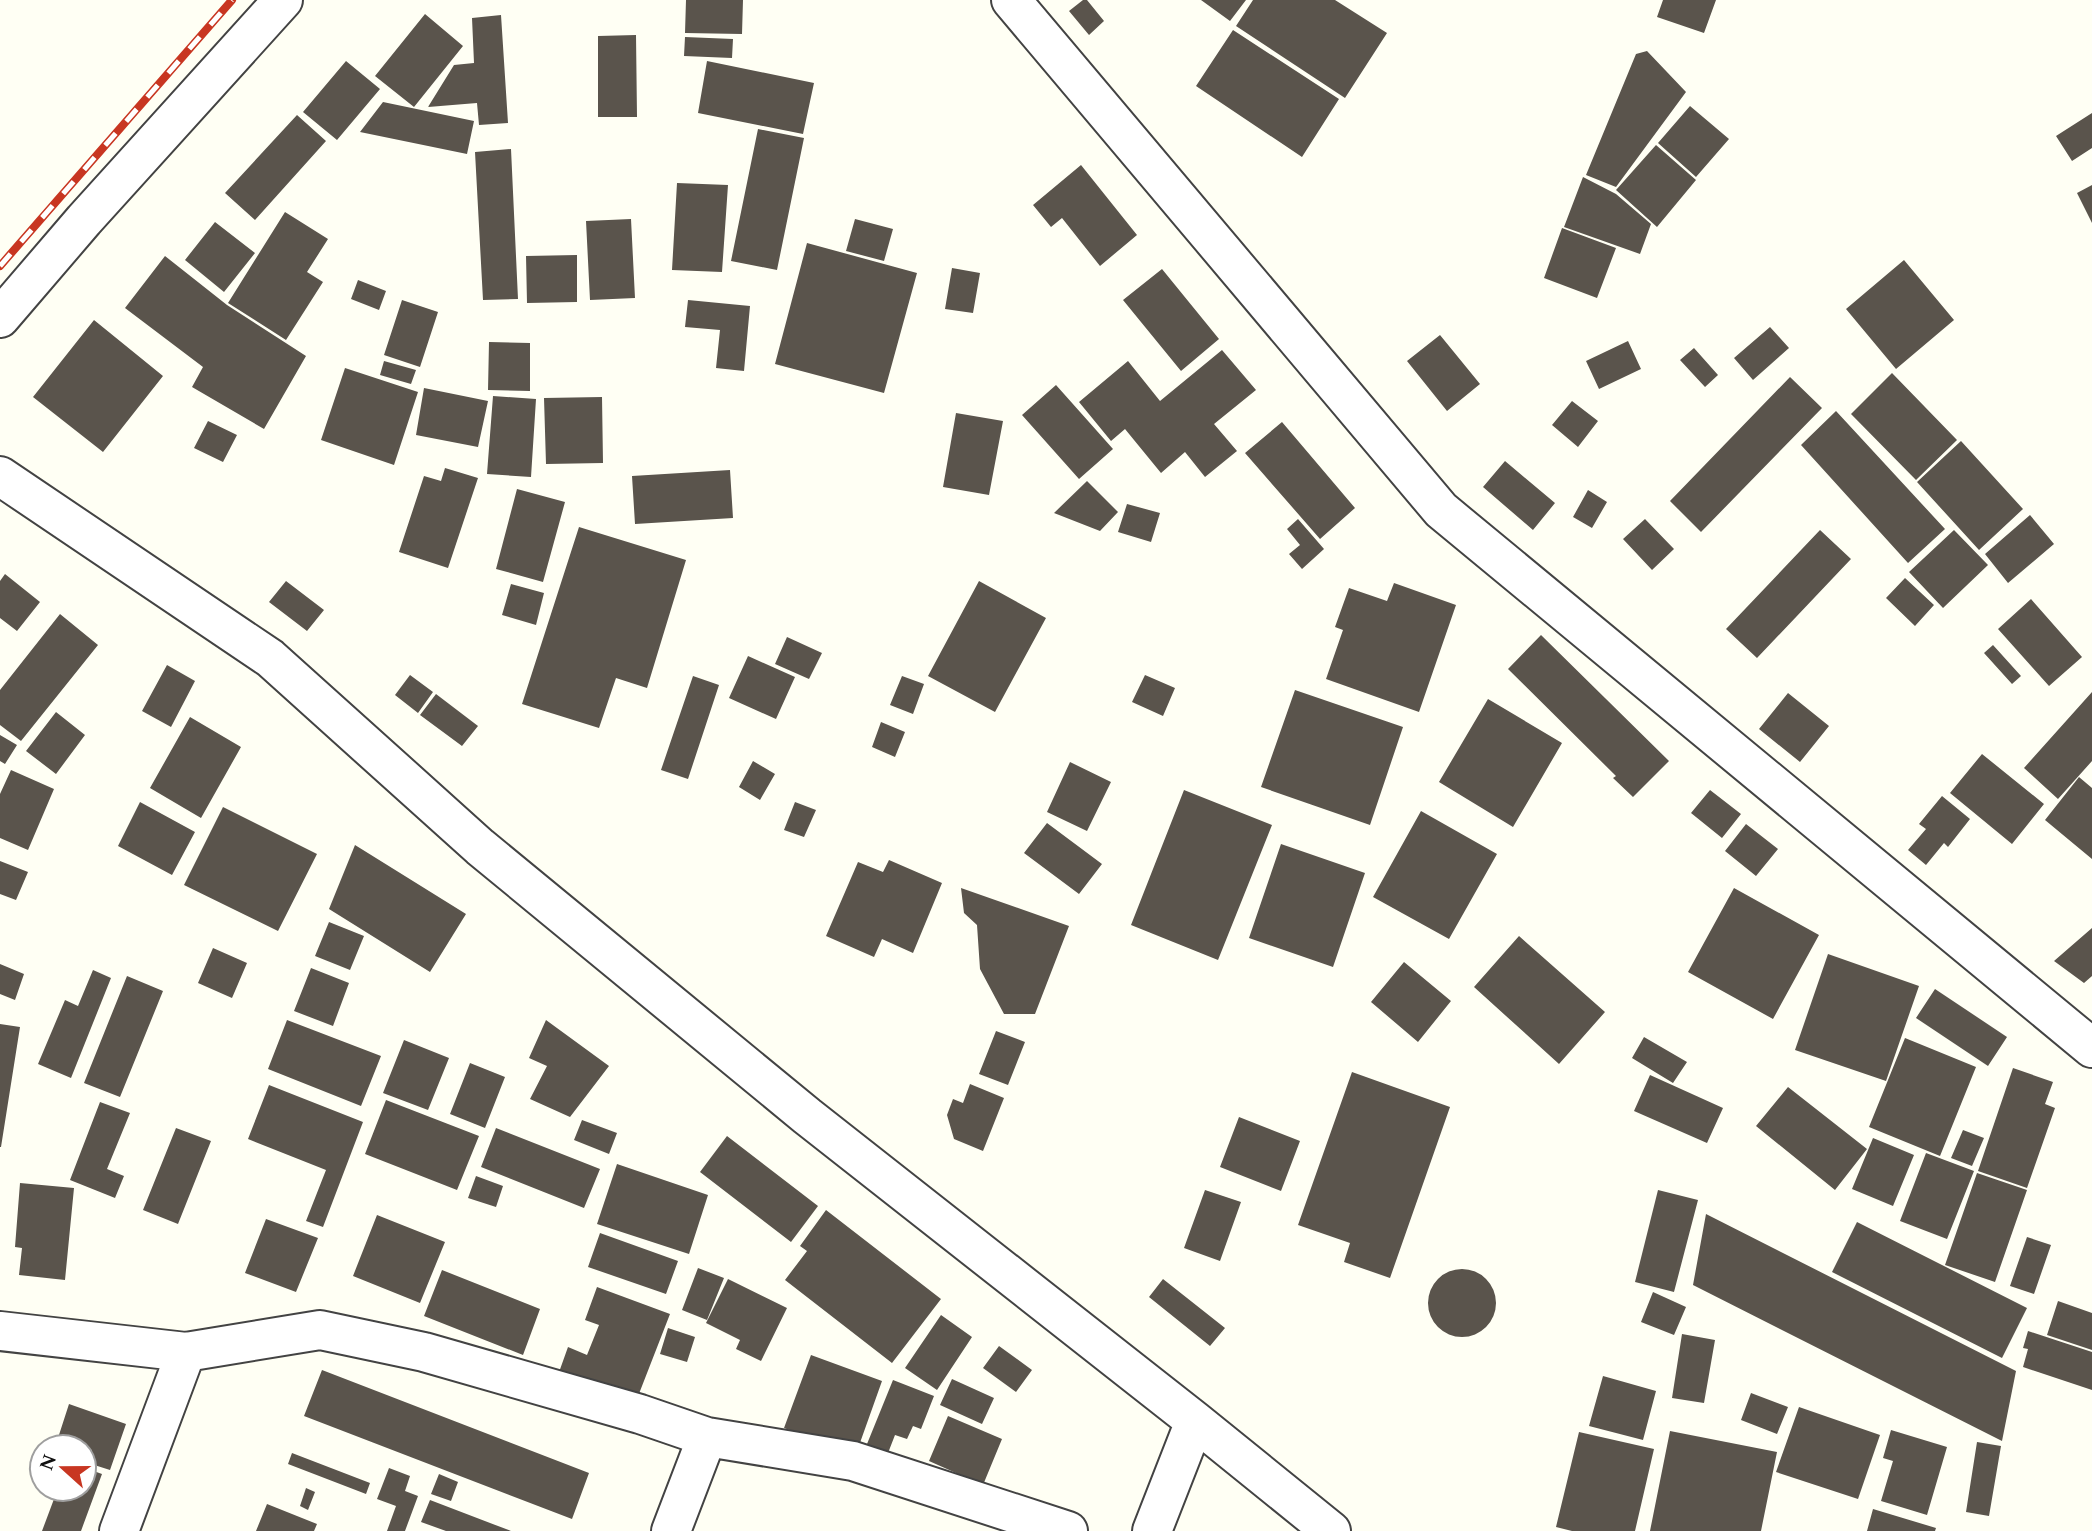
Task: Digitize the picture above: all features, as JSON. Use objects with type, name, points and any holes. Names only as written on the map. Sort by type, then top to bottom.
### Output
[{"type":"street","points":[[0,318],[83,220],[283,0]]},
{"type":"street","points":[[1012,0],[1441,510],[2092,1048]]},
{"type":"street","points":[[0,475],[271,659],[480,847],[807,1116],[1331,1531]]},
{"type":"street","points":[[0,1331],[186,1352],[320,1330],[424,1352],[640,1414],[707,1437],[853,1461],[1068,1531]]},
{"type":"street","points":[[120,1531],[186,1352]]},
{"type":"street","points":[[1152,1531],[1195,1421]]},
{"type":"street","points":[[671,1531],[707,1437]]},
{"type":"building","points":[[686,0],[743,0],[742,34],[685,33]]},
{"type":"building","points":[[1087,0],[1104,21],[1089,35],[1069,11]]},
{"type":"building","points":[[1201,0],[1246,0],[1230,21]]},
{"type":"building","points":[[1253,0],[1335,0],[1387,33],[1345,98],[1236,26]]},
{"type":"building","points":[[1663,0],[1716,0],[1704,33],[1657,17]]},
{"type":"building","points":[[425,14],[463,46],[414,107],[375,76]]},
{"type":"building","points":[[501,15],[508,123],[479,125],[477,103],[428,107],[454,65],[474,63],[472,18]]},
{"type":"building","points":[[1233,30],[1339,99],[1302,157],[1196,86]]},
{"type":"building","points":[[636,35],[637,117],[598,117],[598,36]]},
{"type":"building","points":[[685,37],[733,39],[732,58],[684,56]]},
{"type":"building","points":[[1647,51],[1686,92],[1616,187],[1586,175],[1636,54]]},
{"type":"building","points":[[346,61],[380,89],[337,140],[303,112]]},
{"type":"building","points":[[707,61],[814,83],[803,134],[698,113]]},
{"type":"building","points":[[383,102],[474,121],[467,154],[360,132]]},
{"type":"building","points":[[1690,106],[1729,139],[1696,177],[1658,143]]},
{"type":"building","points":[[2092,113],[2092,148],[2072,161],[2056,136]]},
{"type":"building","points":[[297,115],[326,141],[255,220],[225,193]]},
{"type":"building","points":[[758,129],[804,138],[777,270],[731,261]]},
{"type":"building","points":[[1656,145],[1696,180],[1657,227],[1616,190]]},
{"type":"building","points":[[511,149],[518,299],[483,300],[475,152]]},
{"type":"building","points":[[1081,165],[1137,235],[1100,266],[1062,218],[1051,227],[1033,205]]},
{"type":"building","points":[[1583,177],[1616,194],[1651,224],[1640,254],[1564,227]]},
{"type":"building","points":[[677,183],[728,185],[722,272],[672,270]]},
{"type":"building","points":[[2092,185],[2092,223],[2077,193]]},
{"type":"building","points":[[285,212],[328,239],[307,272],[323,282],[286,340],[228,303]]},
{"type":"building","points":[[631,219],[635,298],[590,300],[586,221]]},
{"type":"building","points":[[855,219],[893,229],[884,261],[846,251]]},
{"type":"building","points":[[215,222],[255,253],[224,292],[185,260]]},
{"type":"building","points":[[1562,228],[1616,248],[1597,298],[1544,278]]},
{"type":"building","points":[[807,243],[917,273],[884,393],[775,364]]},
{"type":"building","points":[[577,255],[577,302],[527,303],[526,256]]},
{"type":"building","points":[[165,256],[227,305],[306,356],[264,429],[192,387],[203,367],[125,308]]},
{"type":"building","points":[[1904,260],[1954,320],[1896,369],[1846,309]]},
{"type":"building","points":[[952,268],[980,273],[973,313],[945,309]]},
{"type":"building","points":[[1162,269],[1219,339],[1181,371],[1123,300]]},
{"type":"building","points":[[358,280],[386,291],[379,310],[351,299]]},
{"type":"building","points":[[402,300],[438,312],[420,367],[384,355]]},
{"type":"building","points":[[688,300],[750,306],[744,371],[716,368],[720,330],[685,327]]},
{"type":"building","points":[[94,320],[163,376],[103,452],[33,397]]},
{"type":"building","points":[[1770,327],[1789,348],[1753,380],[1734,358]]},
{"type":"building","points":[[1440,335],[1480,384],[1447,411],[1407,361]]},
{"type":"building","points":[[1628,341],[1641,369],[1599,389],[1586,361]]},
{"type":"building","points":[[489,342],[530,343],[530,391],[488,390]]},
{"type":"building","points":[[1694,348],[1718,375],[1705,387],[1680,360]]},
{"type":"building","points":[[1222,350],[1256,390],[1214,424],[1237,451],[1205,477],[1185,452],[1161,473],[1125,429],[1111,441],[1079,402],[1128,361],[1160,401]]},
{"type":"building","points":[[384,361],[416,370],[411,384],[380,375]]},
{"type":"building","points":[[345,368],[418,392],[394,465],[321,440]]},
{"type":"building","points":[[1892,373],[1957,440],[1916,480],[1851,414]]},
{"type":"building","points":[[1790,377],[1822,408],[1701,532],[1670,501]]},
{"type":"building","points":[[1056,385],[1113,449],[1079,479],[1022,415]]},
{"type":"building","points":[[424,388],[488,401],[478,447],[416,435]]},
{"type":"building","points":[[493,396],[536,399],[531,477],[487,474]]},
{"type":"building","points":[[602,397],[603,463],[546,464],[544,398]]},
{"type":"building","points":[[1572,401],[1598,421],[1578,447],[1552,425]]},
{"type":"building","points":[[1836,411],[1945,529],[1908,563],[1801,445]]},
{"type":"building","points":[[956,413],[1003,421],[989,495],[943,487]]},
{"type":"building","points":[[208,421],[237,435],[223,462],[194,448]]},
{"type":"building","points":[[1282,422],[1355,508],[1320,539],[1245,453]]},
{"type":"building","points":[[1961,441],[2023,509],[1979,550],[1917,482]]},
{"type":"building","points":[[1505,461],[1555,503],[1533,530],[1483,487]]},
{"type":"building","points":[[445,468],[478,478],[448,568],[399,552],[424,476],[441,481]]},
{"type":"building","points":[[730,470],[733,518],[635,524],[632,476]]},
{"type":"building","points":[[1087,481],[1118,512],[1100,531],[1054,513]]},
{"type":"building","points":[[517,489],[565,502],[543,582],[496,569]]},
{"type":"building","points":[[1588,490],[1607,502],[1592,528],[1573,517]]},
{"type":"building","points":[[1127,504],[1160,513],[1151,542],[1118,532]]},
{"type":"building","points":[[2030,515],[2054,544],[2008,583],[1985,554]]},
{"type":"building","points":[[1298,519],[1324,549],[1302,569],[1289,554],[1300,545],[1287,529]]},
{"type":"building","points":[[1645,519],[1674,549],[1652,570],[1623,539]]},
{"type":"building","points":[[579,527],[686,560],[647,688],[616,678],[599,728],[522,704]]},
{"type":"building","points":[[1820,530],[1851,559],[1757,658],[1726,629]]},
{"type":"building","points":[[1954,530],[1988,565],[1943,608],[1909,572]]},
{"type":"building","points":[[5,574],[40,602],[17,631],[0,618],[0,581]]},
{"type":"building","points":[[1905,578],[1934,605],[1915,626],[1886,598]]},
{"type":"building","points":[[286,581],[324,610],[307,631],[269,602]]},
{"type":"building","points":[[979,581],[1046,618],[995,712],[928,676]]},
{"type":"building","points":[[1394,583],[1456,605],[1419,712],[1326,679],[1343,630],[1335,627],[1349,588],[1387,601]]},
{"type":"building","points":[[511,584],[544,593],[536,625],[502,615]]},
{"type":"building","points":[[2031,599],[2082,657],[2049,686],[1998,629]]},
{"type":"building","points":[[60,614],[98,645],[21,741],[0,725],[0,690]]},
{"type":"building","points":[[1541,635],[1669,761],[1633,797],[1613,778],[1616,776],[1508,669]]},
{"type":"building","points":[[787,637],[822,653],[809,679],[775,664]]},
{"type":"building","points":[[1993,645],[2021,676],[2012,684],[1984,653]]},
{"type":"building","points":[[748,656],[795,677],[776,719],[729,698]]},
{"type":"building","points":[[167,665],[195,681],[171,727],[142,711]]},
{"type":"building","points":[[410,675],[433,692],[418,713],[395,695]]},
{"type":"building","points":[[1145,675],[1175,688],[1163,716],[1132,702]]},
{"type":"building","points":[[693,676],[719,685],[688,779],[661,770]]},
{"type":"building","points":[[902,676],[924,684],[913,714],[890,705]]},
{"type":"building","points":[[1295,690],[1403,727],[1370,825],[1261,787]]},
{"type":"building","points":[[2092,692],[2092,761],[2058,799],[2024,768]]},
{"type":"building","points":[[1788,693],[1829,726],[1800,762],[1759,729]]},
{"type":"building","points":[[436,694],[478,726],[462,746],[420,715]]},
{"type":"building","points":[[1488,699],[1562,743],[1513,827],[1439,782]]},
{"type":"building","points":[[56,712],[85,735],[56,774],[26,751]]},
{"type":"building","points":[[190,717],[241,747],[201,818],[150,788]]},
{"type":"building","points":[[881,722],[905,732],[895,757],[872,747]]},
{"type":"building","points":[[0,735],[17,745],[5,764],[0,761]]},
{"type":"building","points":[[1982,754],[2044,804],[2012,844],[1950,793]]},
{"type":"building","points":[[753,761],[775,774],[760,800],[739,787]]},
{"type":"building","points":[[1070,762],[1111,782],[1087,831],[1047,812]]},
{"type":"building","points":[[11,770],[54,789],[28,850],[0,838],[0,794]]},
{"type":"building","points":[[2079,777],[2092,788],[2092,859],[2045,820]]},
{"type":"building","points":[[1184,790],[1272,825],[1218,960],[1131,925]]},
{"type":"building","points":[[1710,790],[1741,814],[1722,838],[1691,813]]},
{"type":"building","points":[[1942,796],[1970,819],[1948,847],[1944,843],[1926,865],[1908,850],[1926,829],[1919,824]]},
{"type":"building","points":[[140,802],[195,832],[172,875],[118,846]]},
{"type":"building","points":[[795,802],[816,810],[804,837],[784,830]]},
{"type":"building","points":[[223,807],[317,854],[278,931],[184,885]]},
{"type":"building","points":[[1421,811],[1497,854],[1449,939],[1373,897]]},
{"type":"building","points":[[1047,823],[1102,864],[1079,894],[1024,853]]},
{"type":"building","points":[[1746,824],[1778,849],[1756,876],[1725,851]]},
{"type":"building","points":[[1281,844],[1365,873],[1333,967],[1249,938]]},
{"type":"building","points":[[355,845],[466,914],[430,972],[329,909]]},
{"type":"building","points":[[889,860],[942,883],[913,953],[882,939],[874,957],[826,936],[858,862],[883,872]]},
{"type":"building","points":[[0,861],[28,872],[16,900],[0,894]]},
{"type":"building","points":[[961,888],[1069,926],[1035,1014],[1004,1014],[980,969],[977,925],[964,913]]},
{"type":"building","points":[[1734,888],[1819,935],[1773,1019],[1688,972]]},
{"type":"building","points":[[329,922],[364,936],[350,970],[315,956]]},
{"type":"building","points":[[2092,928],[2092,976],[2084,983],[2054,961]]},
{"type":"building","points":[[1519,936],[1605,1012],[1559,1064],[1474,987]]},
{"type":"building","points":[[213,948],[247,963],[232,998],[198,983]]},
{"type":"building","points":[[1828,954],[1919,986],[1886,1081],[1795,1050]]},
{"type":"building","points":[[1404,962],[1451,1001],[1418,1042],[1371,1002]]},
{"type":"building","points":[[0,964],[24,974],[15,1000],[0,994]]},
{"type":"building","points":[[311,968],[349,983],[333,1026],[294,1011]]},
{"type":"building","points":[[93,970],[111,978],[71,1078],[38,1064],[65,1000],[78,1006]]},
{"type":"building","points":[[127,976],[163,991],[120,1097],[84,1083]]},
{"type":"building","points":[[1935,989],[2007,1037],[1988,1066],[1916,1018]]},
{"type":"building","points":[[287,1020],[381,1056],[361,1106],[268,1069]]},
{"type":"building","points":[[546,1020],[609,1066],[570,1117],[530,1099],[547,1066],[529,1058]]},
{"type":"building","points":[[0,1024],[20,1027],[1,1147],[0,1147]]},
{"type":"building","points":[[996,1031],[1025,1042],[1008,1085],[979,1074]]},
{"type":"building","points":[[1644,1037],[1687,1062],[1673,1083],[1632,1058]]},
{"type":"building","points":[[1905,1038],[1976,1067],[1940,1156],[1869,1127]]},
{"type":"building","points":[[404,1040],[449,1058],[428,1110],[383,1093]]},
{"type":"building","points":[[470,1063],[505,1077],[485,1128],[450,1114]]},
{"type":"building","points":[[2013,1068],[2053,1082],[2045,1104],[2055,1108],[2027,1188],[1978,1171]]},
{"type":"building","points":[[1352,1072],[1450,1107],[1390,1278],[1344,1262],[1350,1243],[1298,1225]]},
{"type":"building","points":[[1650,1075],[1723,1108],[1707,1143],[1634,1111]]},
{"type":"building","points":[[970,1084],[1004,1098],[983,1151],[954,1139],[947,1115],[953,1099],[963,1103]]},
{"type":"building","points":[[269,1085],[363,1122],[323,1227],[306,1221],[326,1170],[248,1139]]},
{"type":"building","points":[[1788,1087],[1867,1149],[1835,1190],[1756,1126]]},
{"type":"building","points":[[386,1100],[479,1136],[457,1190],[365,1154]]},
{"type":"building","points":[[100,1102],[130,1113],[107,1169],[124,1176],[115,1198],[70,1180]]},
{"type":"building","points":[[1239,1117],[1300,1141],[1281,1191],[1220,1167]]},
{"type":"building","points":[[582,1120],[617,1133],[609,1154],[574,1140]]},
{"type":"building","points":[[176,1128],[211,1141],[178,1224],[143,1210]]},
{"type":"building","points":[[496,1128],[600,1169],[584,1208],[481,1167]]},
{"type":"building","points":[[1963,1130],[1984,1138],[1972,1166],[1951,1158]]},
{"type":"building","points":[[727,1136],[818,1206],[791,1242],[700,1172]]},
{"type":"building","points":[[1873,1138],[1914,1155],[1893,1206],[1852,1189]]},
{"type":"building","points":[[1926,1153],[1974,1171],[1947,1239],[1900,1221]]},
{"type":"building","points":[[617,1164],[708,1195],[689,1254],[597,1224]]},
{"type":"building","points":[[1977,1173],[2027,1190],[1995,1282],[1945,1265]]},
{"type":"building","points":[[476,1176],[503,1186],[496,1207],[468,1198]]},
{"type":"building","points":[[20,1183],[74,1188],[65,1280],[19,1275],[22,1248],[15,1247]]},
{"type":"building","points":[[1205,1190],[1241,1202],[1220,1261],[1184,1248]]},
{"type":"building","points":[[1658,1190],[1698,1200],[1674,1292],[1635,1282]]},
{"type":"building","points":[[826,1210],[941,1299],[892,1363],[785,1280],[807,1251],[800,1246]]},
{"type":"building","points":[[1706,1214],[2016,1371],[2002,1441],[1693,1285]]},
{"type":"building","points":[[377,1215],[445,1242],[420,1303],[353,1276]]},
{"type":"building","points":[[266,1219],[318,1238],[296,1292],[245,1273]]},
{"type":"building","points":[[1857,1222],[2027,1308],[2002,1358],[1832,1272]]},
{"type":"building","points":[[600,1233],[678,1261],[666,1294],[588,1267]]},
{"type":"building","points":[[2027,1237],[2051,1245],[2034,1294],[2010,1286]]},
{"type":"building","points":[[698,1268],[724,1278],[707,1320],[682,1310]]},
{"type":"building","points":[[1462,1269],[1475,1272],[1486,1279],[1493,1290],[1496,1303],[1493,1316],[1486,1327],[1475,1334],[1462,1337],[1449,1334],[1438,1327],[1431,1316],[1428,1303],[1431,1290],[1438,1279],[1449,1272]]},
{"type":"building","points":[[442,1270],[540,1309],[523,1355],[424,1316]]},
{"type":"building","points":[[728,1279],[787,1308],[761,1361],[736,1349],[740,1340],[706,1323]]},
{"type":"building","points":[[1163,1279],[1225,1328],[1210,1346],[1149,1297]]},
{"type":"building","points":[[597,1287],[670,1314],[635,1404],[558,1375],[568,1347],[587,1355],[599,1325],[585,1320]]},
{"type":"building","points":[[1653,1292],[1686,1307],[1674,1335],[1641,1322]]},
{"type":"building","points":[[2058,1301],[2092,1313],[2092,1350],[2047,1335]]},
{"type":"building","points":[[941,1315],[972,1337],[937,1390],[905,1368]]},
{"type":"building","points":[[668,1328],[695,1337],[687,1362],[660,1354]]},
{"type":"building","points":[[2028,1331],[2092,1352],[2092,1390],[2023,1367],[2028,1349],[2023,1348]]},
{"type":"building","points":[[1682,1334],[1715,1340],[1704,1403],[1672,1398]]},
{"type":"building","points":[[999,1346],[1032,1370],[1016,1392],[983,1368]]},
{"type":"building","points":[[811,1355],[882,1381],[856,1454],[784,1428]]},
{"type":"building","points":[[322,1370],[589,1473],[572,1519],[304,1416]]},
{"type":"building","points":[[1603,1376],[1656,1391],[1643,1440],[1589,1426]]},
{"type":"building","points":[[952,1379],[994,1398],[982,1424],[940,1405]]},
{"type":"building","points":[[893,1380],[934,1396],[921,1429],[913,1426],[907,1439],[895,1435],[888,1453],[867,1444]]},
{"type":"building","points":[[1751,1393],[1788,1407],[1777,1434],[1741,1420]]},
{"type":"building","points":[[69,1404],[126,1424],[110,1470],[98,1466],[98,1433],[60,1433]]},
{"type":"building","points":[[1799,1407],[1880,1435],[1858,1499],[1776,1472]]},
{"type":"building","points":[[948,1416],[1002,1439],[983,1485],[929,1461]]},
{"type":"building","points":[[1891,1430],[1947,1447],[1927,1515],[1881,1501],[1893,1461],[1883,1458]]},
{"type":"building","points":[[1670,1431],[1777,1452],[1761,1531],[1650,1531]]},
{"type":"building","points":[[1579,1432],[1654,1449],[1635,1531],[1572,1531],[1556,1527]]},
{"type":"building","points":[[1977,1442],[2001,1446],[1989,1516],[1966,1512]]},
{"type":"building","points":[[292,1453],[370,1483],[366,1494],[288,1464]]},
{"type":"building","points":[[389,1468],[410,1476],[405,1491],[418,1496],[405,1531],[387,1531],[396,1506],[377,1499]]},
{"type":"building","points":[[439,1474],[458,1482],[451,1501],[431,1494]]},
{"type":"building","points":[[306,1488],[315,1492],[308,1510],[300,1506]]},
{"type":"building","points":[[430,1500],[511,1531],[446,1531],[421,1522]]},
{"type":"building","points":[[52,1503],[91,1503],[81,1531],[42,1531]]},
{"type":"building","points":[[267,1504],[317,1524],[314,1531],[256,1531]]},
{"type":"building","points":[[1873,1509],[1936,1528],[1935,1531],[1867,1531]]},
{"type":"railway","points":[[0,266],[232,0]]}]
